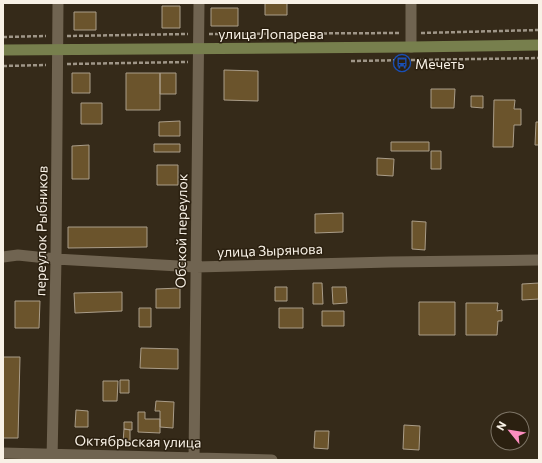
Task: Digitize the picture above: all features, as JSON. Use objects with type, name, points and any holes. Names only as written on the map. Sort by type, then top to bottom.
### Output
[{"type":"main road","name":"улица Лопарева","points":[[3,50],[539,45]]},
{"type":"street","name":"переулок Рыбников","points":[[51,457],[56,259],[58,3]]},
{"type":"street","name":"Обской переулок","points":[[194,459],[199,3]]},
{"type":"street","points":[[410,3],[411,47]]},
{"type":"street","name":"улица Зырянова","points":[[3,257],[18,255],[56,259],[196,267],[539,260]]},
{"type":"street","name":"Октябрьская улица","points":[[3,453],[51,457],[272,460]]},
{"type":"path","points":[[3,37],[411,33],[539,30]]},
{"type":"path","points":[[344,61],[539,58]]},
{"type":"path","points":[[3,66],[198,62]]},
{"type":"building","points":[[265,3],[287,3],[287,15],[265,15]]},
{"type":"building","points":[[162,6],[180,6],[180,28],[162,28]]},
{"type":"building","points":[[211,8],[238,8],[238,26],[211,26]]},
{"type":"building","points":[[74,12],[96,12],[96,30],[74,30]]},
{"type":"building","points":[[224,70],[258,71],[258,101],[224,100]]},
{"type":"building","points":[[72,73],[90,73],[90,93],[72,93]]},
{"type":"building","points":[[126,73],[160,73],[160,110],[126,110]]},
{"type":"building","points":[[160,73],[176,73],[176,94],[160,94]]},
{"type":"building","points":[[431,89],[455,89],[454,108],[431,108]]},
{"type":"building","points":[[471,96],[483,96],[483,108],[471,107]]},
{"type":"building","points":[[494,100],[515,100],[514,109],[521,109],[521,125],[514,125],[513,147],[493,147]]},
{"type":"building","points":[[81,103],[102,103],[102,124],[81,124]]},
{"type":"building","points":[[180,121],[180,136],[159,136],[159,122]]},
{"type":"building","points":[[536,122],[539,122],[539,145],[535,145]]},
{"type":"building","points":[[391,142],[429,142],[429,151],[391,151]]},
{"type":"building","points":[[154,144],[180,144],[180,152],[154,152]]},
{"type":"building","points":[[89,145],[89,179],[72,179],[72,146]]},
{"type":"building","points":[[431,151],[441,151],[441,169],[431,169]]},
{"type":"building","points":[[377,158],[394,159],[393,176],[377,175]]},
{"type":"building","points":[[157,165],[178,165],[178,185],[157,185]]},
{"type":"building","points":[[343,213],[343,232],[315,233],[315,214]]},
{"type":"building","points":[[412,221],[426,222],[425,250],[412,249]]},
{"type":"building","points":[[68,227],[147,227],[147,247],[68,248]]},
{"type":"building","points":[[313,283],[322,283],[323,304],[313,304]]},
{"type":"building","points":[[539,283],[539,299],[522,300],[522,284]]},
{"type":"building","points":[[275,287],[287,287],[287,301],[275,301]]},
{"type":"building","points":[[332,287],[346,287],[347,303],[333,304]]},
{"type":"building","points":[[180,288],[180,308],[156,308],[156,289]]},
{"type":"building","points":[[122,292],[122,311],[75,313],[74,293]]},
{"type":"building","points":[[15,301],[40,301],[39,328],[15,328]]},
{"type":"building","points":[[419,302],[455,302],[455,335],[419,335]]},
{"type":"building","points":[[466,303],[498,303],[497,311],[502,310],[502,321],[498,321],[497,335],[466,335]]},
{"type":"building","points":[[139,308],[151,308],[151,327],[139,327]]},
{"type":"building","points":[[279,308],[303,308],[303,328],[279,328]]},
{"type":"building","points":[[322,311],[344,311],[344,326],[322,326]]},
{"type":"building","points":[[141,348],[178,349],[178,369],[140,368]]},
{"type":"building","points":[[3,357],[20,357],[18,438],[3,438]]},
{"type":"building","points":[[120,380],[129,380],[129,393],[120,393]]},
{"type":"building","points":[[103,381],[118,381],[117,401],[103,401]]},
{"type":"building","points":[[156,401],[174,402],[173,428],[160,427],[160,411],[155,411]]},
{"type":"building","points":[[76,410],[88,411],[88,427],[75,427]]},
{"type":"building","points":[[138,412],[145,412],[145,419],[160,419],[160,433],[138,432]]},
{"type":"building","points":[[124,422],[132,422],[132,430],[124,429]]},
{"type":"building","points":[[404,425],[420,426],[419,450],[403,449]]},
{"type":"building","points":[[124,429],[130,430],[130,443],[123,443]]},
{"type":"building","points":[[315,431],[329,431],[328,449],[314,448]]},
{"type":"place","name":"Мечеть","points":[[402,63]]}]
